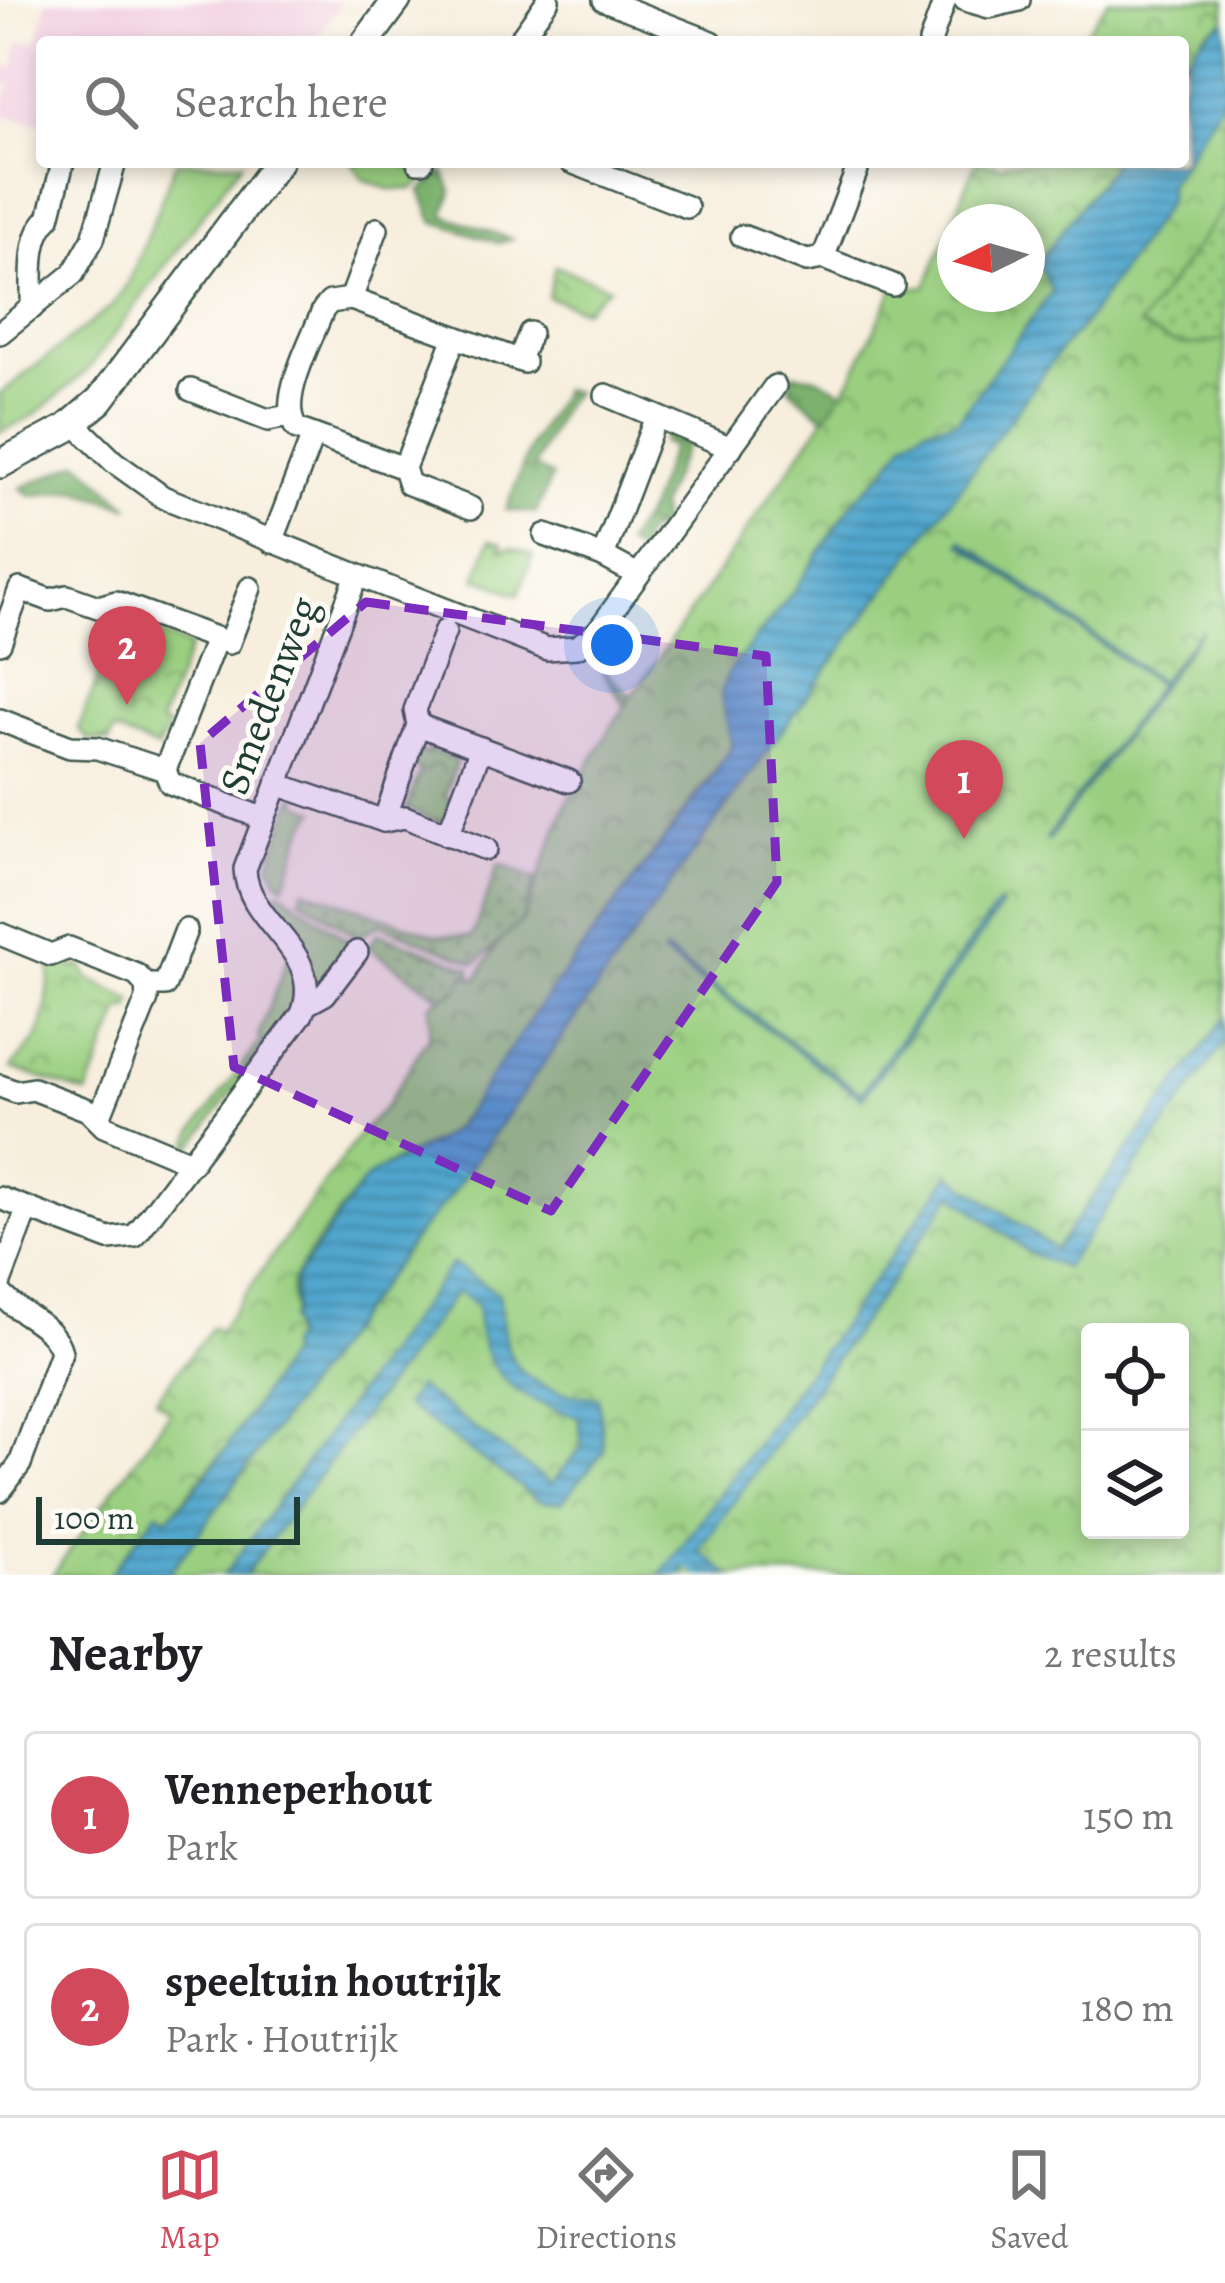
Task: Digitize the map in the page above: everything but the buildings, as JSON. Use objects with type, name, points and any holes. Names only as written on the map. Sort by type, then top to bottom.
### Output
[{"type":"street","points":[[370,36],[397,0]]},
{"type":"street","points":[[522,36],[548,0]]},
{"type":"street","points":[[604,0],[683,36]]},
{"type":"street","points":[[932,36],[945,0]]},
{"type":"street","points":[[964,0],[989,7],[1019,0]]},
{"type":"street","points":[[32,308],[34,250],[41,224],[49,218],[62,168]]},
{"type":"street","points":[[0,333],[73,274],[86,251],[113,168]]},
{"type":"street","points":[[0,464],[74,423],[100,400],[274,168]]},
{"type":"street","points":[[587,168],[687,207]]},
{"type":"street","points":[[630,184],[636,168]]},
{"type":"street","points":[[823,258],[858,168]]},
{"type":"street","points":[[351,299],[377,229]]},
{"type":"street","points":[[742,236],[807,262],[823,258],[893,286]]},
{"type":"street","points":[[404,468],[297,429],[288,416],[289,400],[323,310],[335,299],[351,299],[522,361],[530,333]]},
{"type":"street","points":[[454,337],[404,468],[409,484],[471,508]]},
{"type":"street","points":[[357,575],[542,647],[581,646],[775,386]]},
{"type":"street","points":[[191,391],[268,420],[288,416]]},
{"type":"street","points":[[606,395],[731,448]]},
{"type":"street","points":[[603,556],[656,417]]},
{"type":"street","name":"Smedenweg","points":[[74,423],[145,487],[178,505],[357,575],[262,818],[245,880],[248,892],[301,961],[306,974],[305,1005]]},
{"type":"street","points":[[272,542],[313,435]]},
{"type":"street","points":[[544,536],[603,556],[638,575]]},
{"type":"street","points":[[0,643],[10,585],[50,600],[67,596],[98,607],[116,602],[230,643],[250,587]]},
{"type":"street","points":[[384,821],[418,725],[415,710],[445,631]]},
{"type":"street","points":[[216,639],[165,770],[170,783],[262,818]]},
{"type":"street","points":[[0,721],[70,747],[97,748],[165,770]]},
{"type":"street","points":[[418,725],[569,781]]},
{"type":"street","points":[[448,835],[481,748]]},
{"type":"street","points":[[277,784],[384,821],[405,817],[486,849]]},
{"type":"street","points":[[146,985],[165,986],[186,930]]},
{"type":"street","points":[[0,934],[51,955],[69,948],[137,975],[146,985],[146,999],[100,1118]]},
{"type":"street","points":[[0,1198],[110,1239],[135,1236],[305,1005],[325,994],[357,952]]},
{"type":"street","points":[[0,1086],[16,1092],[33,1089],[88,1110],[104,1126],[192,1163]]},
{"type":"street","points":[[0,1282],[28,1208]]},
{"type":"street","points":[[0,1292],[45,1328],[69,1359],[20,1464],[0,1491]]},
{"type":"highlighted area","points":[[366,602],[766,656],[777,882],[551,1211],[234,1067],[200,743]]},
{"type":"shaded area","points":[[47,0],[340,0],[318,36],[39,36]]},
{"type":"shaded area","points":[[19,41],[36,41],[36,123],[2,115],[10,83],[1,80],[5,66],[13,68]]},
{"type":"green space","points":[[1108,0],[1225,0],[1225,21],[1205,32],[1189,55],[1189,36],[1083,36]]},
{"type":"green space","points":[[1225,96],[1225,1575],[168,1575],[447,1200],[687,861],[1064,345],[1084,324],[1168,202],[1168,185],[1179,168],[1189,168],[1189,152]]},
{"type":"green space","points":[[174,168],[238,168],[87,371],[35,415],[0,432],[0,394],[111,307],[129,282]]},
{"type":"green space","points":[[356,168],[438,168],[412,189],[389,189],[363,179]]},
{"type":"green space","points":[[974,168],[1109,168],[1045,253],[1045,204],[959,204]]},
{"type":"green space","points":[[444,171],[452,191],[444,215],[511,239],[499,243],[433,221],[421,191]]},
{"type":"green space","points":[[1225,206],[1225,339],[1180,344],[1139,326]]},
{"type":"green space","points":[[937,259],[937,312],[1037,312],[958,420],[926,427],[906,440],[885,471],[855,499],[794,591],[729,673],[721,694],[732,740],[729,752],[546,997],[464,1116],[443,1136],[370,1176],[315,1245],[292,1283],[293,1337],[288,1354],[228,1445],[168,1518],[158,1512],[109,1575],[52,1575],[170,1412],[156,1399],[212,1327],[219,1331],[359,1135],[386,1106],[430,1034],[430,1004],[455,991],[466,974],[477,979],[499,941],[523,920],[566,804],[615,721],[850,381],[897,282],[905,288],[926,286]]},
{"type":"green space","points":[[555,266],[609,287],[583,310],[548,297]]},
{"type":"green space","points":[[1045,274],[1052,291],[1045,301]]},
{"type":"green space","points":[[794,374],[816,377],[864,402],[870,426],[863,456],[847,482],[740,596],[699,686],[663,714],[632,717],[597,663],[633,698],[655,699],[806,501],[848,437],[789,388]]},
{"type":"green space","points":[[563,389],[575,392],[563,405],[534,467],[552,476],[536,513],[506,510],[530,446]]},
{"type":"green space","points":[[666,431],[687,443],[659,507],[662,523],[645,535],[637,551],[625,545],[649,508],[672,446],[662,443]]},
{"type":"green space","points":[[80,462],[130,507],[76,490],[32,496],[21,488]]},
{"type":"green space","points":[[490,540],[502,544],[501,550],[533,555],[519,594],[476,579]]},
{"type":"green space","points":[[130,623],[190,646],[160,723],[168,726],[158,749],[114,731],[109,742],[88,739],[78,729],[107,654],[117,656]]},
{"type":"green space","points":[[430,749],[457,760],[445,796],[454,800],[446,820],[439,823],[406,808],[421,770],[410,765],[416,750],[428,754]]},
{"type":"green space","points":[[299,794],[297,802],[316,811],[304,829],[284,885],[270,864],[293,799]]},
{"type":"green space","points":[[499,864],[536,879],[523,920],[476,963],[380,924],[357,937],[300,897],[304,889],[435,935],[472,937]]},
{"type":"green space","points":[[280,890],[352,944],[318,990],[264,904]]},
{"type":"green space","points":[[378,933],[471,968],[470,976],[442,998],[368,947]]},
{"type":"green space","points":[[288,958],[297,980],[294,1007],[192,1147],[195,1130],[261,1040],[258,1036]]},
{"type":"green space","points":[[65,960],[75,968],[82,965],[88,978],[133,1001],[129,1010],[122,1008],[87,1094],[11,1068],[38,1037],[51,966]]},
{"type":"water","points":[[1225,21],[1225,96],[1189,153],[1189,58],[1207,33]]},
{"type":"water","points":[[1109,168],[1179,168],[1168,185],[1168,202],[1084,324],[1064,345],[687,861],[447,1200],[168,1575],[109,1575],[158,1512],[167,1519],[201,1482],[288,1355],[294,1280],[360,1186],[372,1174],[457,1126],[546,997],[716,772],[732,746],[721,694],[728,673],[794,591],[855,499],[885,471],[906,440],[926,427],[958,420],[1037,312],[1045,312],[1045,301],[1052,291],[1045,277],[1045,253]]},
{"type":"water","points":[[962,540],[1159,682],[1202,629],[1048,841],[1158,685],[960,543]]},
{"type":"water","points":[[998,904],[1002,906],[862,1098],[663,954],[665,951],[861,1093]]},
{"type":"water","points":[[1225,1018],[1225,1042],[1064,1268],[1029,1253],[953,1194],[699,1551],[730,1575],[707,1575],[691,1563],[681,1575],[661,1575],[950,1174],[1055,1249]]},
{"type":"water","points":[[452,1263],[499,1294],[507,1344],[520,1369],[551,1388],[598,1397],[604,1451],[562,1502],[540,1501],[405,1405],[417,1387],[551,1484],[582,1447],[579,1417],[521,1393],[494,1367],[479,1329],[477,1305],[457,1291],[245,1575],[224,1575]]},
{"type":"waterway","points":[[687,1563],[703,1575]]},
{"type":"place","name":"speeltuin houtrijk","points":[[127,705]]},
{"type":"place","name":"Venneperhout","points":[[964,839]]}]
